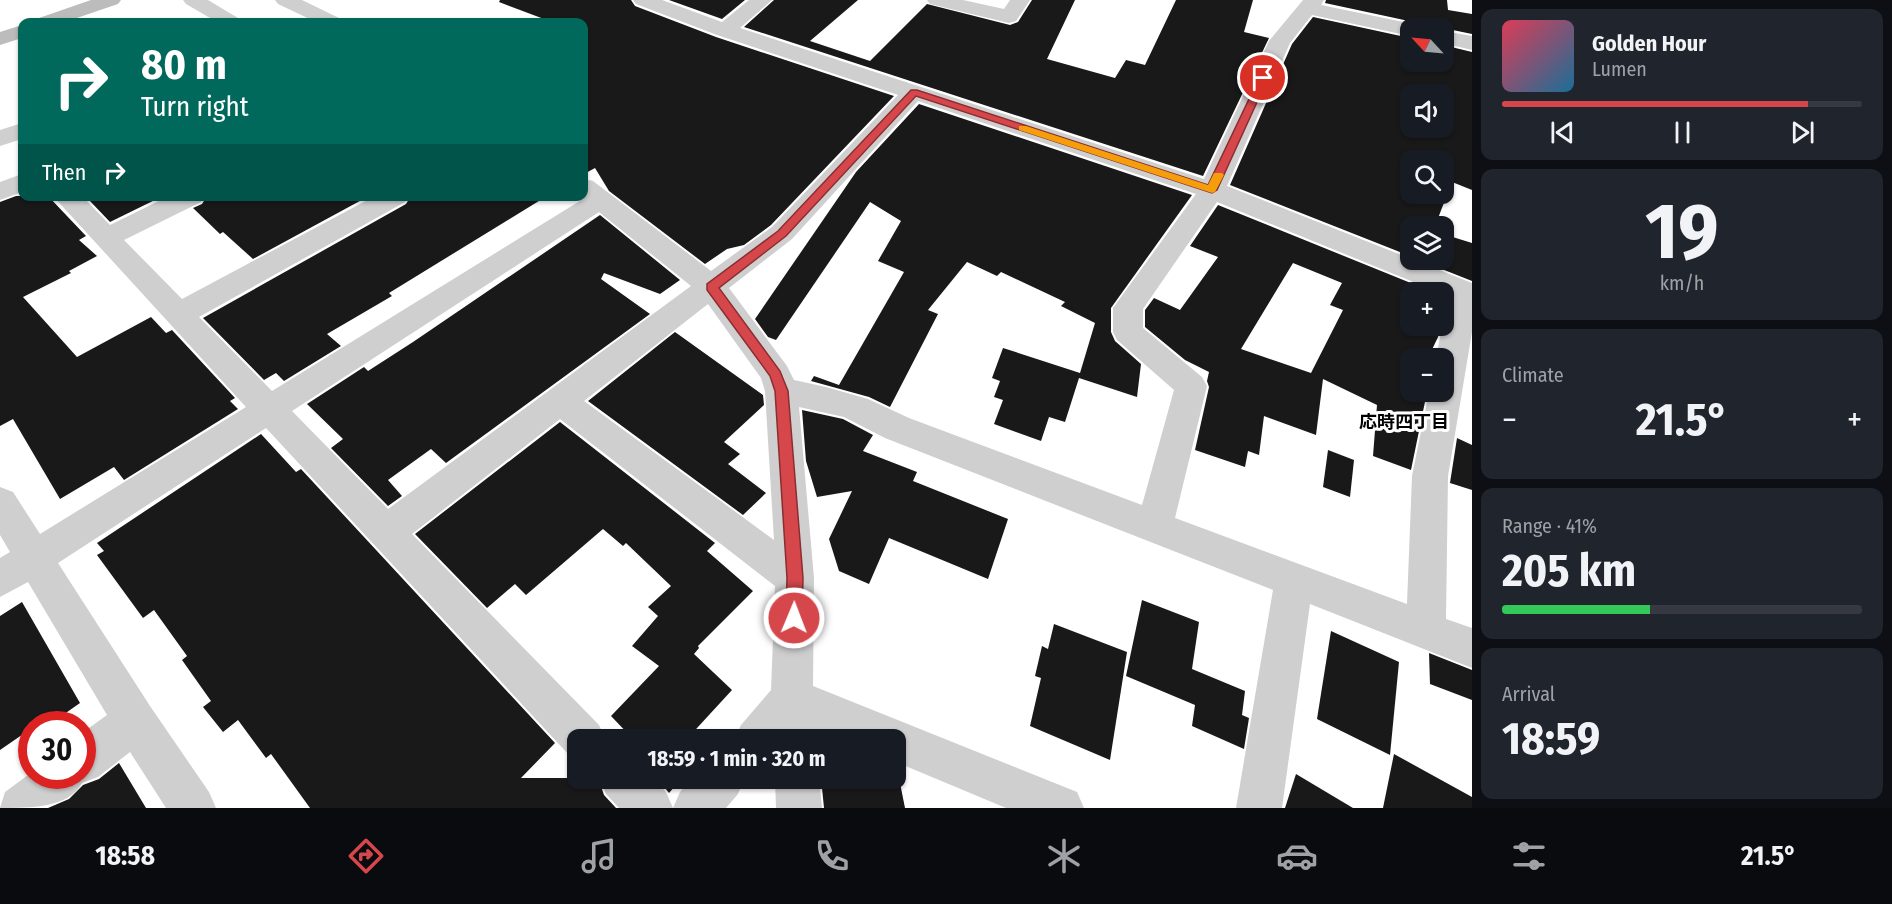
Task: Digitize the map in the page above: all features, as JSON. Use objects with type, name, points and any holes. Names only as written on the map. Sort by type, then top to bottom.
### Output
[{"type":"main road","points":[[58,18],[111,0]]},
{"type":"main road","points":[[0,39],[18,32]]},
{"type":"street","points":[[193,0],[224,18]]},
{"type":"street","points":[[285,0],[324,18]]},
{"type":"street","points":[[642,0],[725,30],[1212,190],[1468,293],[1430,476],[1426,629]]},
{"type":"street","points":[[725,30],[762,0]]},
{"type":"street","points":[[937,0],[1009,17],[1020,0]]},
{"type":"street","points":[[1155,526],[1191,386],[1128,332],[1128,308],[1212,190],[1280,41],[1311,4],[1400,27]]},
{"type":"street","points":[[298,18],[313,12]]},
{"type":"street","points":[[1454,39],[1472,43]]},
{"type":"street","points":[[385,533],[782,233],[914,92]]},
{"type":"street","points":[[0,192],[18,184]]},
{"type":"street","points":[[592,194],[712,287],[776,375],[781,391],[795,578],[792,698],[794,729]]},
{"type":"street","points":[[71,201],[573,729]]},
{"type":"street","points":[[106,238],[182,201]]},
{"type":"street","points":[[178,315],[387,201]]},
{"type":"street","points":[[0,579],[269,409],[581,201]]},
{"type":"street","points":[[781,391],[823,398],[886,421],[908,433],[1472,648]]},
{"type":"street","points":[[561,401],[795,578]]},
{"type":"street","points":[[0,503],[35,556],[135,721],[193,808]]},
{"type":"street","points":[[1259,808],[1294,579]]},
{"type":"street","points":[[765,729],[792,698]]},
{"type":"street","points":[[792,698],[867,729]]},
{"type":"street","points":[[96,750],[135,721]]},
{"type":"street","points":[[906,745],[1061,808]]},
{"type":"street","points":[[21,808],[46,789]]},
{"type":"street","points":[[632,789],[650,808]]},
{"type":"street","points":[[696,808],[712,789]]},
{"type":"street","points":[[798,789],[799,808]]},
{"type":"building","points":[[500,0],[631,0],[635,6],[716,37],[894,96],[771,225],[744,245],[727,249],[705,264],[609,191],[595,168],[588,172],[588,18],[541,18],[499,2]]},
{"type":"building","points":[[669,0],[745,0],[722,19]]},
{"type":"building","points":[[774,0],[858,0],[810,41],[870,61],[927,4],[1010,25],[1018,22],[1032,0],[1075,0],[1047,59],[1115,78],[1126,60],[1145,65],[1176,0],[1253,0],[1244,32],[1269,38],[1203,176],[744,27]]},
{"type":"building","points":[[1326,0],[1447,0],[1448,10],[1472,14],[1472,34],[1454,30],[1454,18],[1400,19],[1325,3]]},
{"type":"building","points":[[1313,17],[1400,36],[1400,72],[1454,72],[1454,48],[1472,52],[1472,190],[1454,183],[1454,150],[1400,150],[1400,204],[1444,204],[1439,216],[1400,216],[1400,252],[1230,185],[1292,44]]},
{"type":"building","points":[[919,104],[1192,195],[1111,308],[1111,332],[1115,341],[1141,364],[1137,397],[1079,378],[1065,422],[1049,417],[1041,441],[994,424],[1003,400],[994,397],[1000,381],[992,378],[1003,348],[1080,373],[1095,323],[1061,306],[1065,302],[1001,272],[997,276],[967,262],[928,310],[938,314],[890,407],[869,397],[811,381],[814,376],[839,385],[904,272],[878,261],[901,221],[870,202],[776,340],[768,337],[755,319],[856,172]]},
{"type":"building","points":[[16,196],[18,196],[18,201],[53,201],[86,236],[79,240],[97,256],[69,271],[71,273],[23,297],[77,357],[151,317],[166,333],[172,330],[235,398],[230,401],[238,409],[124,480],[114,467],[60,499],[13,419],[0,426],[0,202]]},
{"type":"building","points":[[90,201],[153,201],[110,222]]},
{"type":"building","points":[[204,201],[360,201],[253,259],[223,232],[220,234],[193,208]]},
{"type":"building","points":[[408,201],[539,201],[389,293],[392,296],[327,334],[341,346],[284,381],[276,373],[264,380],[203,318]]},
{"type":"building","points":[[1218,205],[1408,282],[1400,282],[1400,336],[1438,336],[1433,348],[1400,348],[1400,402],[1425,402],[1411,470],[1373,456],[1377,405],[1323,379],[1316,435],[1264,416],[1259,455],[1248,451],[1245,467],[1195,450],[1209,387],[1207,381],[1209,372],[1185,360],[1145,327],[1145,310],[1154,298],[1180,310],[1218,257],[1190,246]],"holes":[[[1293,263],[1342,283],[1330,305],[1343,310],[1311,373],[1241,349]]]},
{"type":"building","points":[[600,215],[680,280],[660,294],[604,273],[601,279],[650,314],[446,463],[431,449],[388,480],[402,496],[388,506],[331,448],[343,439],[307,404],[364,367],[368,371],[413,342]]},
{"type":"building","points":[[1454,237],[1472,243],[1472,281],[1444,270],[1454,270]]},
{"type":"building","points":[[675,332],[763,395],[764,405],[724,442],[740,454],[728,464],[766,493],[743,515],[588,401]]},
{"type":"building","points":[[802,410],[843,419],[873,435],[863,451],[917,472],[913,481],[1008,519],[988,579],[889,538],[869,584],[839,571],[829,539],[852,491],[817,497],[806,461]]},
{"type":"building","points":[[560,422],[715,543],[707,551],[753,591],[698,646],[694,654],[732,690],[696,729],[623,729],[611,716],[659,666],[632,646],[658,616],[648,607],[671,586],[626,543],[623,546],[603,529],[526,595],[515,584],[487,608],[415,534]]},
{"type":"building","points":[[261,434],[296,472],[301,469],[555,743],[521,778],[567,778],[567,789],[602,789],[604,795],[616,808],[310,808],[271,754],[266,758],[238,720],[223,732],[203,707],[211,701],[182,660],[187,656],[154,610],[143,618],[97,555],[104,551],[97,543]]},
{"type":"building","points":[[1457,438],[1472,445],[1472,490],[1450,483]]},
{"type":"building","points":[[1328,450],[1354,460],[1350,497],[1323,487]]},
{"type":"building","points":[[1142,600],[1199,622],[1192,669],[1245,691],[1242,715],[1249,718],[1244,749],[1192,726],[1195,705],[1126,676]]},
{"type":"building","points":[[22,602],[80,703],[69,711],[18,711],[18,738],[0,750],[0,616]]},
{"type":"building","points":[[1054,624],[1127,652],[1110,760],[1030,726],[1041,678],[1035,676],[1042,646],[1048,649]]},
{"type":"building","points":[[1331,631],[1399,662],[1390,755],[1317,719]]},
{"type":"building","points":[[1429,653],[1472,670],[1472,700],[1430,684]]},
{"type":"building","points":[[1394,754],[1472,797],[1472,808],[1383,808]]},
{"type":"building","points":[[119,763],[146,808],[48,808],[69,799],[79,789],[96,789],[96,780]]},
{"type":"building","points":[[1296,774],[1353,808],[1285,808]]},
{"type":"building","points":[[822,789],[901,789],[905,808],[824,808]]},
{"type":"slow traffic","points":[[1023,128],[1212,190],[1218,175]]},
{"type":"district","name":"応時四丁目","points":[[1404,422]]},
{"type":"route","points":[[794,618],[795,578],[781,391],[776,375],[712,287],[782,233],[914,92],[1212,190],[1263,78]]}]
